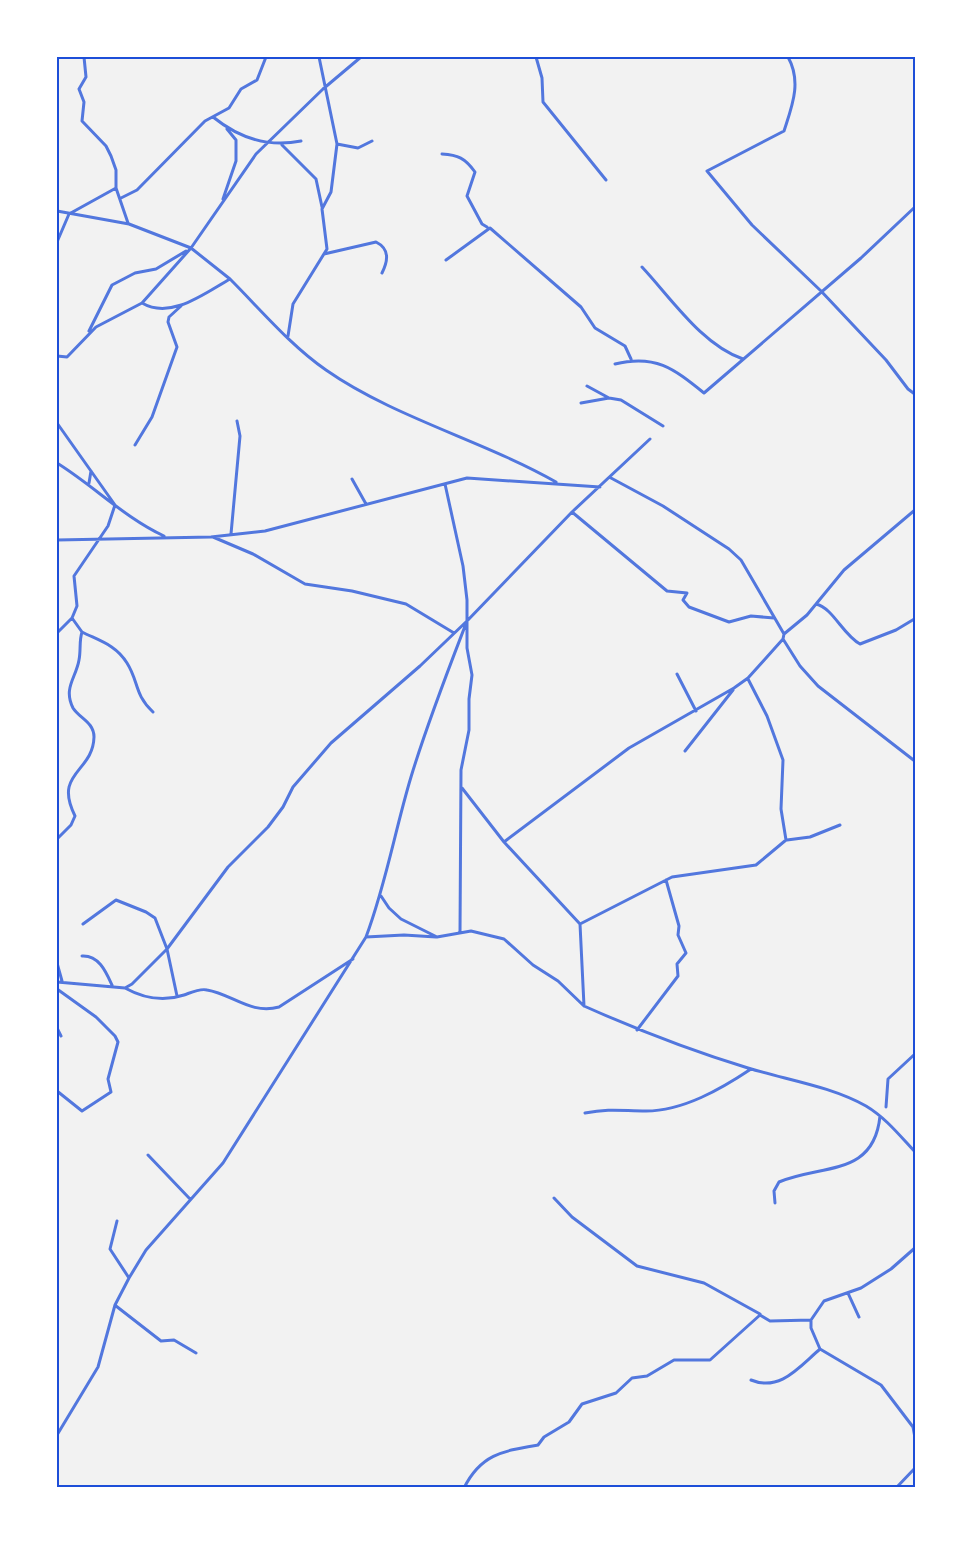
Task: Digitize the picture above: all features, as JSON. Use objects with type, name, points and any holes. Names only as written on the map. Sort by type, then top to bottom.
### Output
[{"type":"street","points":[[84,57],[86,77],[79,89],[84,102],[82,121],[106,146],[116,170],[116,188],[129,224]]},
{"type":"street","points":[[121,198],[137,190],[205,121],[224,112],[241,89],[257,80],[266,57]]},
{"type":"street","points":[[319,57],[323,89],[330,105],[337,144],[331,192],[322,209]]},
{"type":"street","points":[[88,334],[142,303],[190,248],[256,154],[323,89],[361,57]]},
{"type":"street","points":[[536,57],[542,78],[543,102],[606,180]]},
{"type":"street","points":[[788,57],[792,65],[796,95],[784,131],[706,171],[752,225],[822,291],[886,360],[908,389],[916,395]]},
{"type":"street","points":[[213,117],[236,140],[236,161],[221,204]]},
{"type":"street","points":[[226,128],[245,137],[267,143],[282,145],[301,141]]},
{"type":"street","points":[[337,144],[358,147],[372,141]]},
{"type":"street","points":[[282,145],[316,179],[327,235],[324,254],[292,304],[288,336]]},
{"type":"street","points":[[442,154],[456,155],[467,160],[475,172],[467,196],[482,224],[581,307],[595,328],[625,346],[631,359]]},
{"type":"street","points":[[57,242],[69,214],[116,188]]},
{"type":"street","points":[[615,364],[631,359],[656,362],[704,393],[916,206]]},
{"type":"street","points":[[57,211],[129,224],[190,248],[230,279],[325,370],[361,392],[528,466],[558,483]]},
{"type":"street","points":[[446,260],[488,227]]},
{"type":"street","points":[[324,254],[376,242],[381,244],[387,254],[388,260],[382,273]]},
{"type":"street","points":[[57,356],[64,358],[72,355],[88,334],[112,285],[135,273],[156,269],[190,248]]},
{"type":"street","points":[[642,267],[680,307],[690,323],[729,355],[743,359]]},
{"type":"street","points":[[135,445],[152,417],[177,347],[168,322],[169,317],[185,303],[230,279]]},
{"type":"street","points":[[142,303],[156,310],[185,303]]},
{"type":"street","points":[[587,386],[609,398],[621,400],[663,426]]},
{"type":"street","points":[[581,403],[609,398]]},
{"type":"street","points":[[231,534],[240,436],[237,421]]},
{"type":"street","points":[[57,423],[115,505],[110,523],[74,576],[74,589],[78,597],[72,618],[57,633]]},
{"type":"street","points":[[125,988],[167,949],[228,867],[268,827],[293,787],[331,743],[467,621],[572,512],[611,478],[650,439]]},
{"type":"street","points":[[57,463],[89,483],[137,521],[165,537]]},
{"type":"street","points":[[89,483],[91,469]]},
{"type":"street","points":[[57,540],[211,537],[265,531],[468,478],[600,487]]},
{"type":"street","points":[[611,478],[663,506],[729,549],[741,560],[784,634]]},
{"type":"street","points":[[352,479],[366,504]]},
{"type":"street","points":[[445,484],[463,566],[467,648],[472,675],[469,730],[461,770],[460,933]]},
{"type":"street","points":[[807,615],[844,570],[916,509]]},
{"type":"street","points":[[572,512],[667,591],[687,593],[683,600],[689,607],[729,622],[751,616],[774,618]]},
{"type":"street","points":[[211,537],[253,554],[305,584],[352,591],[406,604],[454,633]]},
{"type":"street","points":[[504,842],[629,748],[696,711],[748,678],[783,639],[784,634],[807,615],[817,603],[846,635],[864,644],[908,625],[916,618]]},
{"type":"street","points":[[72,618],[82,632],[102,640],[124,659],[140,698],[153,712]]},
{"type":"street","points":[[57,1435],[98,1367],[115,1305],[146,1250],[223,1162],[366,937],[381,896],[410,779],[436,700],[467,621]]},
{"type":"street","points":[[57,838],[71,825],[75,816],[68,801],[68,786],[92,749],[94,734],[86,718],[74,709],[68,684],[79,662],[82,632]]},
{"type":"street","points":[[783,639],[800,666],[818,686],[916,762]]},
{"type":"street","points":[[677,674],[696,711]]},
{"type":"street","points":[[748,678],[767,716],[783,760],[781,809],[786,840]]},
{"type":"street","points":[[685,751],[734,688]]},
{"type":"street","points":[[462,788],[504,842],[579,924],[585,1006]]},
{"type":"street","points":[[579,924],[666,880],[681,875],[756,865],[786,840],[810,837],[840,825]]},
{"type":"street","points":[[637,1030],[678,976],[677,964],[686,953],[678,935],[679,926],[666,880]]},
{"type":"street","points":[[381,896],[389,908],[401,919],[437,937]]},
{"type":"street","points":[[83,924],[116,900],[155,918],[167,949],[177,997]]},
{"type":"street","points":[[366,937],[404,935],[437,937],[471,930],[504,939],[533,965],[558,981],[585,1006],[637,1030],[751,1069],[814,1086],[864,1105],[880,1116],[916,1153]]},
{"type":"street","points":[[82,956],[90,957],[100,964],[112,986]]},
{"type":"street","points":[[57,982],[125,988],[144,997],[177,997],[206,989],[265,1010],[274,1008],[354,959]]},
{"type":"street","points":[[57,963],[62,981]]},
{"type":"street","points":[[57,989],[96,1017],[118,1042],[108,1079],[111,1089],[109,1095],[82,1112],[57,1091]]},
{"type":"street","points":[[57,1028],[61,1036]]},
{"type":"street","points":[[886,1107],[888,1079],[916,1053]]},
{"type":"street","points":[[585,1113],[608,1108],[648,1111],[662,1109],[709,1093],[751,1069]]},
{"type":"street","points":[[775,1203],[774,1191],[779,1182],[841,1166],[866,1154],[878,1134],[880,1116]]},
{"type":"street","points":[[148,1155],[190,1198]]},
{"type":"street","points":[[554,1198],[572,1217],[637,1266],[704,1283],[770,1321],[811,1320]]},
{"type":"street","points":[[117,1221],[110,1249],[129,1278]]},
{"type":"street","points":[[916,1247],[891,1269],[848,1293],[824,1301],[811,1320],[811,1328],[820,1349],[881,1385],[913,1427],[916,1443]]},
{"type":"street","points":[[848,1293],[859,1317]]},
{"type":"street","points":[[115,1305],[161,1341],[174,1340],[196,1353]]},
{"type":"street","points":[[464,1488],[473,1469],[500,1451],[538,1445],[544,1437],[569,1422],[582,1404],[616,1393],[632,1378],[647,1376],[674,1360],[710,1360],[760,1315]]},
{"type":"street","points":[[751,1380],[767,1385],[778,1382],[820,1349]]},
{"type":"street","points":[[896,1488],[916,1467]]}]
